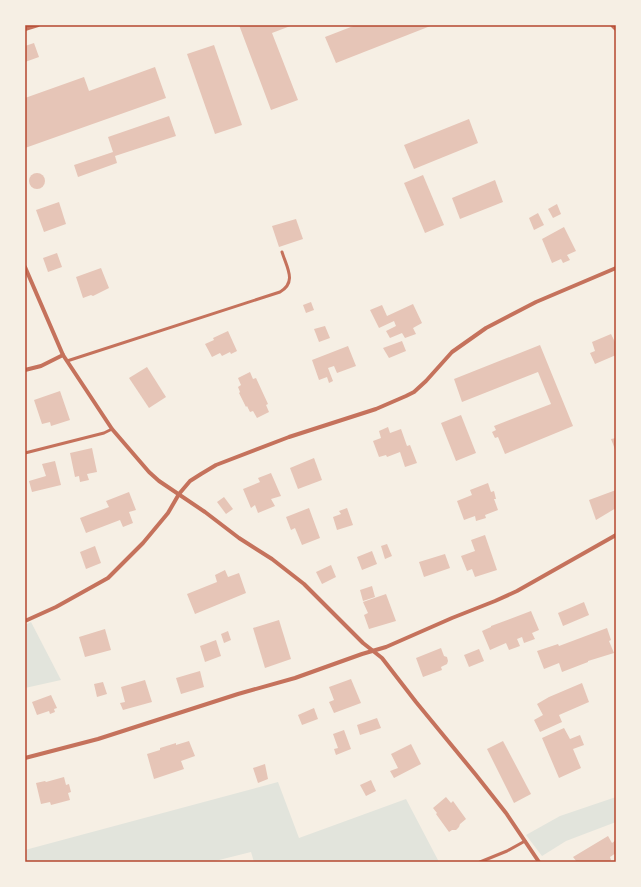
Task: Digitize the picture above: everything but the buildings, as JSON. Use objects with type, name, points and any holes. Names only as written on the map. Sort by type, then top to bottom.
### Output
[{"type":"street","points":[[25,29],[38,25]]},
{"type":"street","points":[[25,267],[63,355],[112,429],[149,472],[159,481],[239,538],[272,559],[298,580],[332,611],[363,643],[389,665],[416,702],[506,813],[539,862]]},
{"type":"street","points":[[25,621],[56,607],[108,578],[144,543],[168,513],[179,494],[190,481],[216,465],[289,437],[376,409],[406,396],[414,392],[426,381],[452,352],[486,328],[536,302],[616,268]]},
{"type":"street","points":[[25,370],[41,366],[63,355]]},
{"type":"street","points":[[25,758],[98,739],[238,694],[294,678],[373,650],[386,647],[517,591],[616,535]]},
{"type":"lane","points":[[67,361],[280,292],[289,284],[290,279],[282,252]]},
{"type":"lane","points":[[25,453],[112,429]]},
{"type":"lane","points":[[480,862],[507,851],[525,841]]},
{"type":"shaded area","points":[[31,622],[61,680],[25,688],[25,625]]},
{"type":"shaded area","points":[[278,782],[299,838],[406,799],[439,862],[254,862],[251,852],[211,862],[25,862],[25,850]]},
{"type":"shaded area","points":[[616,797],[616,822],[566,841],[542,856],[526,835],[560,816]]}]
